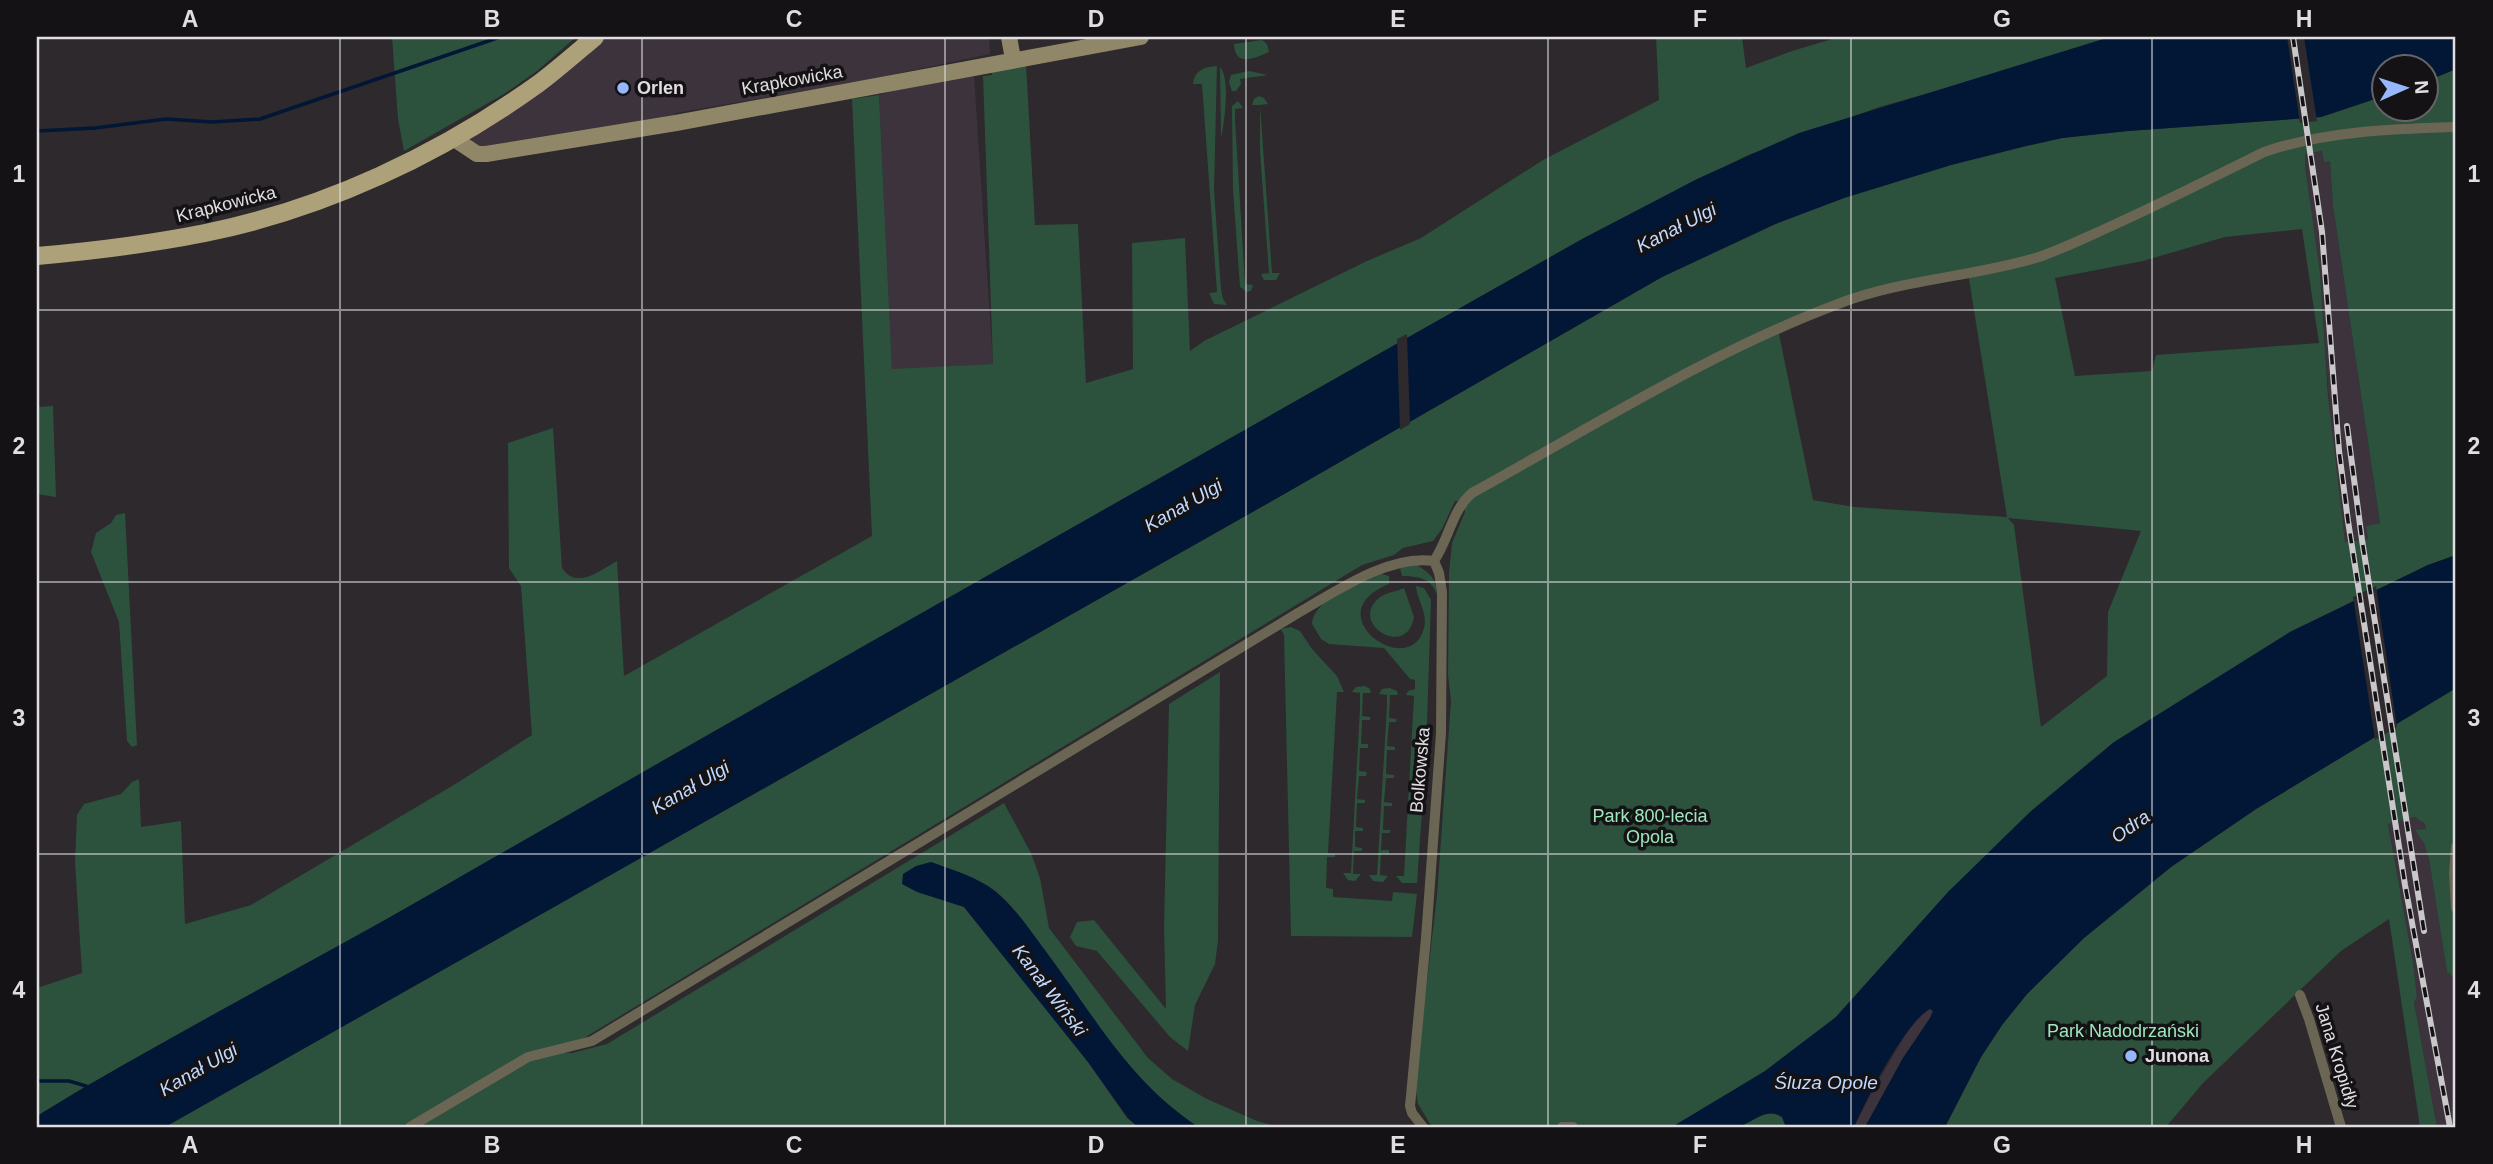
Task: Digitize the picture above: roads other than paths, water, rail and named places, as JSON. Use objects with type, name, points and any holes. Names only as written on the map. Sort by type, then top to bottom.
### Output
[{"type":"main road","name":"Krapkowicka","points":[[37,256],[162,241],[253,222],[329,197],[373,179],[453,138],[539,83],[595,37]]},
{"type":"street","points":[[1009,37],[1013,59]]},
{"type":"street","name":"Krapkowicka","points":[[453,138],[477,153],[486,154],[676,123],[1141,37]]},
{"type":"street","points":[[410,1127],[528,1057],[592,1041],[1298,613],[1371,573],[1422,559],[1434,561],[1444,547],[1459,508],[1472,493],[1689,373],[1778,329],[1839,303],[1877,291],[1991,269],[2053,252],[2284,145],[2348,134],[2456,127]]},
{"type":"street","name":"Bolkowska","points":[[1423,1127],[1410,1106],[1441,733],[1442,592],[1434,561]]},
{"type":"street","points":[[2456,847],[2456,908]]},
{"type":"street","name":"Jana Kropidły","points":[[2300,995],[2341,1127]]},
{"type":"street","points":[[1562,1127],[1573,1127]]},
{"type":"water","name":"Kanał Ulgi","points":[[2110,37],[2456,37],[2456,69],[2440,76],[2440,52],[2370,52],[2370,101],[2321,117],[2062,138],[1951,165],[1844,198],[1775,224],[1662,277],[1279,497],[165,1127],[37,1127],[37,1116],[135,1058],[384,920],[1584,238],[1697,179],[1799,133]]},
{"type":"water","points":[[2456,555],[2456,688],[2256,809],[2171,867],[2084,938],[2027,994],[2002,1025],[1981,1057],[1945,1127],[1865,1127],[1903,1058],[1930,1018],[1933,1011],[1930,1009],[1909,1029],[1898,1045],[1854,1127],[1786,1127],[1782,1117],[1771,1113],[1734,1127],[1672,1127],[1765,1071],[1836,1017],[1949,891],[2031,811],[2114,742],[2290,632],[2428,565]]},
{"type":"water","name":"Kanał Wiński","points":[[931,862],[981,882],[1003,898],[1050,957],[1116,1049],[1153,1090],[1198,1127],[1138,1127],[1128,1118],[1088,1062],[964,907],[917,892],[902,884],[903,874],[916,866]]},
{"type":"waterway","points":[[37,131],[95,128],[166,119],[212,122],[260,119],[500,37]]},
{"type":"waterway","points":[[37,1081],[69,1081],[86,1086]]},
{"type":"railway","points":[[2293,37],[2322,232],[2339,451],[2348,521],[2405,885],[2450,1127]]},
{"type":"railway","points":[[2347,426],[2362,540],[2424,931]]},
{"type":"place","name":"Orlen","points":[[623,88]]},
{"type":"place","name":"Junona","points":[[2131,1056]]},
{"type":"park label","name":"Park 800-lecia Opola","points":[[1650,826]]},
{"type":"park label","name":"Park Nadodrzański","points":[[2123,1031]]},
{"type":"water label","name":"Odra","points":[[2130,826]]},
{"type":"water label","name":"Śluza Opole","points":[[1826,1082]]}]
